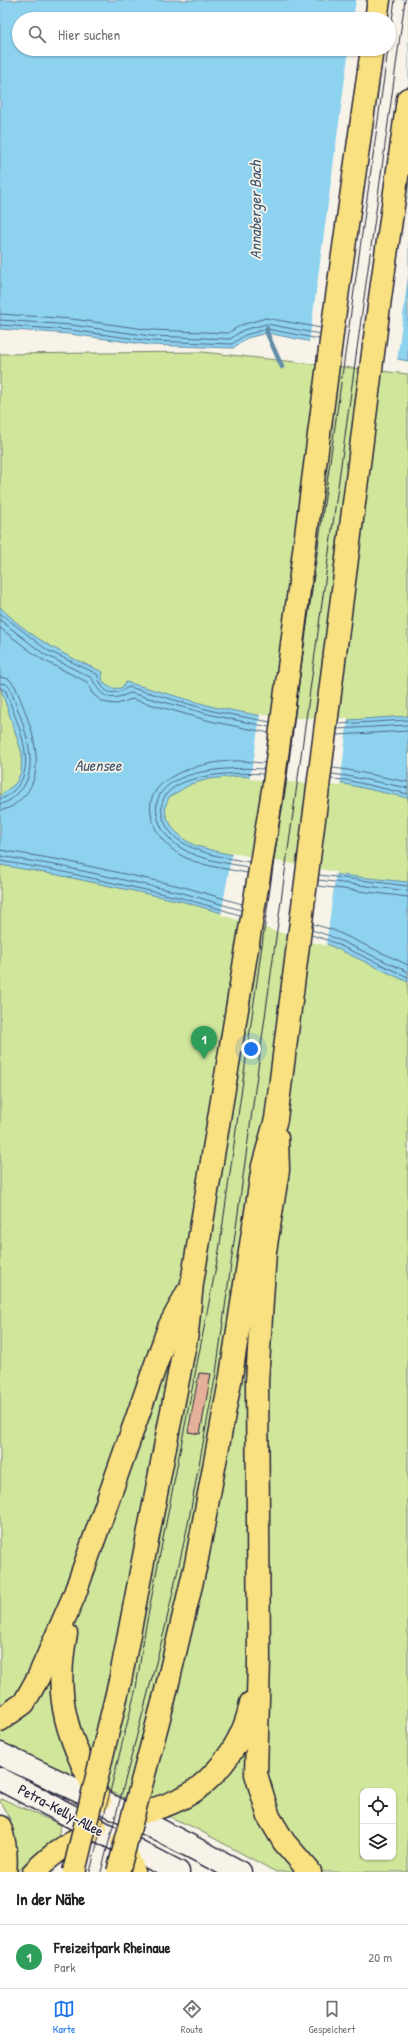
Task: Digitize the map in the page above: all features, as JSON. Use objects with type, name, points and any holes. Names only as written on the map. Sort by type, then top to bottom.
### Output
[{"type":"highway","points":[[377,12],[379,0]]},
{"type":"highway","points":[[74,1872],[120,1681],[182,1364],[192,1283],[274,784],[334,318],[371,56]]},
{"type":"highway","points":[[118,1872],[164,1700],[196,1564],[231,1376],[263,1166],[276,1118],[377,322],[408,99]]},
{"type":"highway","points":[[276,1118],[278,1170],[266,1251],[257,1382],[259,1659],[256,1774],[269,1817],[284,1842],[310,1872]]},
{"type":"highway","points":[[0,1720],[24,1703],[39,1676],[74,1596],[159,1359],[169,1327],[192,1283]]},
{"type":"highway","points":[[74,1596],[60,1670],[62,1704],[68,1730],[77,1755],[101,1801]]},
{"type":"highway","points":[[34,1872],[44,1861],[65,1845],[113,1822],[169,1804],[196,1789],[221,1766],[233,1749],[248,1718],[259,1659]]},
{"type":"highway","points":[[0,1827],[4,1838],[6,1860],[4,1872]]},
{"type":"highway","points":[[122,1842],[134,1872]]},
{"type":"main road","name":"Petra-Kelly-Allee","points":[[0,1754],[101,1801],[122,1842],[178,1872]]},
{"type":"main road","name":"Petra-Kelly-Allee","points":[[0,1779],[113,1822]]},
{"type":"main road","points":[[113,1822],[240,1872]]},
{"type":"green space","points":[[202,352],[408,374],[408,1872],[276,1872],[193,1827],[0,1744],[0,354]]},
{"type":"green space","points":[[3,1799],[61,1825],[57,1839],[28,1860],[18,1872],[16,1870],[15,1842],[10,1819],[0,1802],[0,1800]]},
{"type":"water","points":[[0,0],[408,0],[408,361],[267,333],[247,338],[233,348],[150,345],[70,334],[0,329]]},
{"type":"water","name":"Auensee","points":[[0,607],[35,637],[61,652],[103,672],[102,676],[104,683],[109,687],[121,688],[126,682],[214,707],[283,720],[348,720],[408,716],[408,798],[345,784],[239,776],[209,779],[191,784],[169,797],[165,807],[166,816],[174,830],[185,840],[196,846],[223,853],[339,875],[408,882],[408,982],[327,944],[181,901],[58,875],[0,865],[0,796],[16,783],[21,772],[22,753],[0,686]]},
{"type":"pier","points":[[356,0],[408,0],[408,276],[397,361],[309,343],[348,56],[396,56],[396,12],[354,12]]},
{"type":"pier","points":[[260,714],[283,718],[348,718],[340,786],[249,779],[254,758]]},
{"type":"pier","points":[[232,853],[336,872],[326,946],[221,915]]},
{"type":"building","points":[[199,1373],[211,1374],[200,1434],[188,1432]]},
{"type":"waterway","name":"Annaberger Bach","points":[[267,328],[267,333],[282,367]]},
{"type":"tram line","points":[[393,12],[395,0]]},
{"type":"tram line","points":[[101,1872],[164,1632],[188,1524],[216,1373],[405,0]]},
{"type":"tram line","points":[[90,1872],[136,1688],[145,1631],[219,1251],[387,56]]},
{"type":"place","name":"Freizeitpark Rheinaue","points":[[204,1059]]}]
